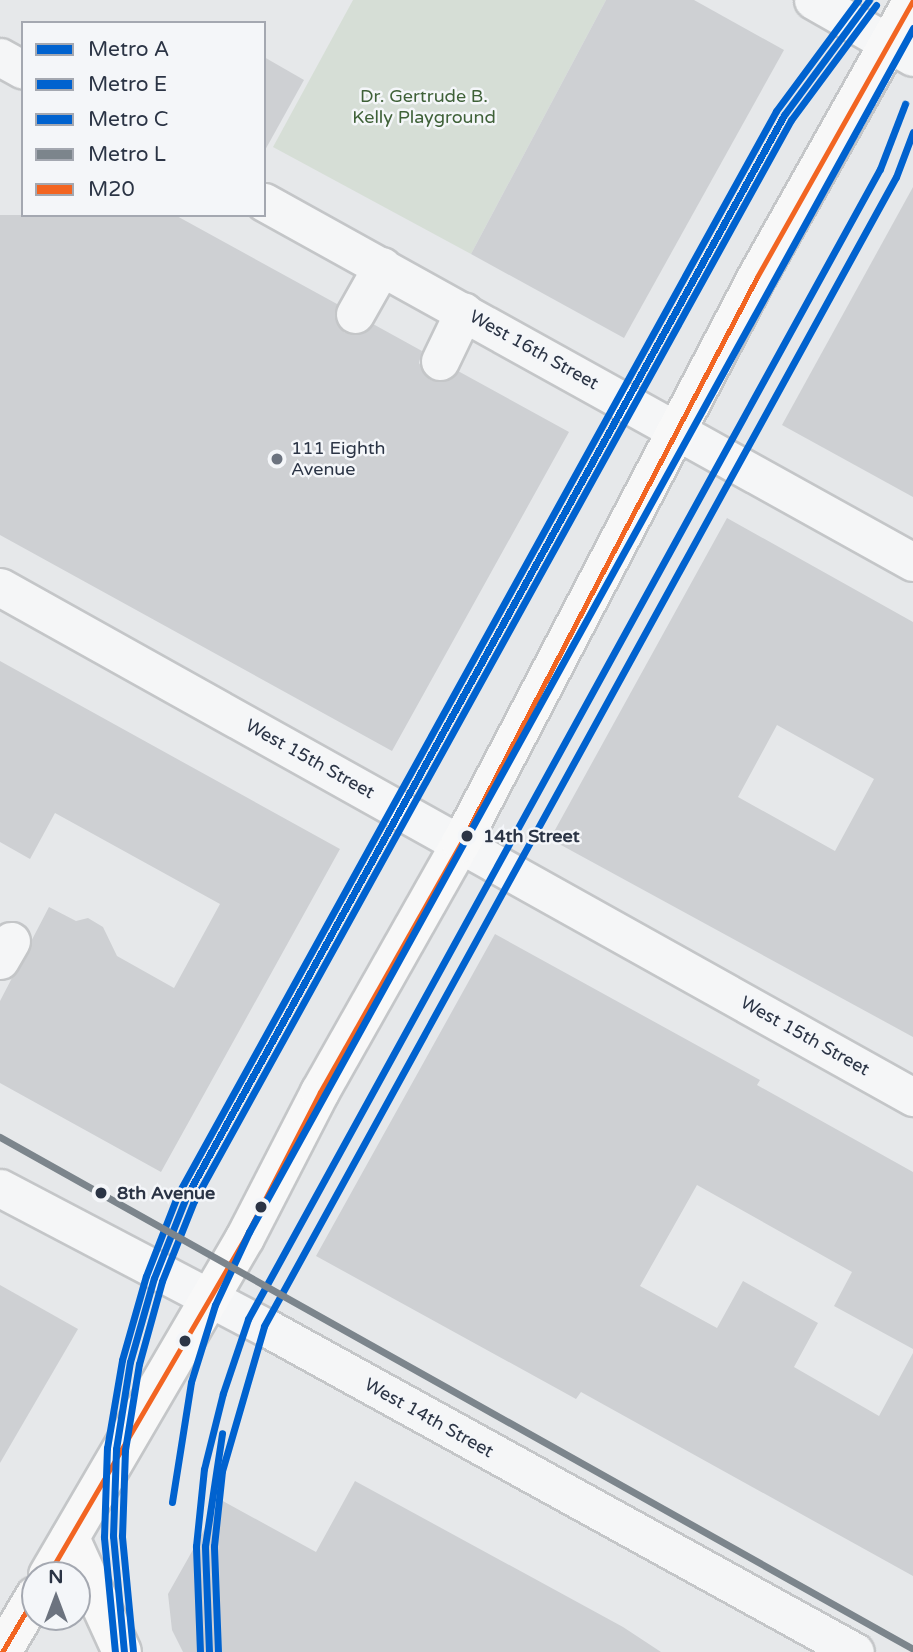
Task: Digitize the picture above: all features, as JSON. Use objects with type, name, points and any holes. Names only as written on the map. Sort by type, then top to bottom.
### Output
[{"type":"main road","points":[[56,1561],[210,1299],[461,843],[675,429],[901,50],[913,0]]},
{"type":"main road","points":[[70,1538],[122,1652]]},
{"type":"main road","points":[[2,1652],[21,1620]]},
{"type":"street","points":[[813,0],[901,50]]},
{"type":"street","points":[[0,57],[21,68]]},
{"type":"street","name":"West 16th Street","points":[[266,203],[913,562]]},
{"type":"street","points":[[355,314],[382,266]]},
{"type":"street","points":[[440,361],[464,311]]},
{"type":"street","name":"West 15th Street","points":[[0,586],[913,1097]]},
{"type":"street","name":"West 14th Street","points":[[0,1188],[210,1299],[855,1652]]},
{"type":"green space","name":"Dr. Gertrude B. Kelly Playground","points":[[353,0],[606,0],[471,254],[273,147]]},
{"type":"building","points":[[606,0],[694,0],[784,50],[624,338],[471,254]]},
{"type":"building","points":[[266,58],[304,80],[266,148]]},
{"type":"building","points":[[913,187],[913,497],[782,425]]},
{"type":"building","name":"111 Eighth Avenue","points":[[0,215],[179,217],[337,304],[337,324],[345,333],[365,332],[373,324],[422,351],[419,363],[430,380],[442,382],[458,371],[569,432],[392,751],[0,535]]},
{"type":"building","points":[[727,518],[913,622],[913,1037],[550,839]],"holes":[[[777,725],[874,779],[835,851],[738,797]]]},
{"type":"building","points":[[0,661],[340,849],[161,1172],[0,1083],[0,1001],[49,907],[76,921],[88,918],[103,927],[117,956],[174,988],[220,904],[55,813],[30,859],[0,842]]},
{"type":"building","points":[[495,934],[760,1080],[757,1085],[913,1172],[913,1349],[834,1306],[852,1272],[697,1185],[640,1286],[717,1328],[743,1281],[818,1323],[794,1367],[879,1416],[913,1353],[913,1576],[581,1392],[576,1399],[316,1256]]},
{"type":"building","points":[[0,1285],[78,1329],[0,1463]]},
{"type":"building","points":[[355,1481],[623,1627],[661,1652],[183,1652],[172,1630],[168,1594],[221,1500],[316,1552]]},
{"type":"metro line","name":"C","points":[[115,1652],[104,1537],[107,1448],[122,1360],[146,1276],[178,1194],[776,111],[858,0]]},
{"type":"metro line","name":"A","points":[[124,1652],[113,1536],[116,1449],[130,1362],[154,1278],[186,1197],[784,115],[869,0]]},
{"type":"metro line","name":"E","points":[[133,1651],[122,1536],[125,1450],[139,1364],[162,1281],[194,1201],[791,120],[876,5]]},
{"type":"metro line","name":"A","points":[[172,1502],[191,1382],[215,1305],[249,1232],[913,28]]},
{"type":"metro line","name":"C","points":[[200,1652],[196,1546],[204,1469],[223,1393],[248,1319],[880,169],[905,104]]},
{"type":"metro line","name":"E","points":[[218,1652],[214,1546],[222,1471],[264,1326],[896,177],[913,132]]},
{"type":"metro line","name":"L","points":[[0,1137],[913,1649]]},
{"type":"metro line","name":"A","points":[[209,1652],[205,1546],[222,1433]]},
{"type":"transit line","name":"M20","points":[[56,1561],[245,1238],[320,1092],[461,843],[757,277],[913,0]]},
{"type":"transit line","name":"M20","points":[[2,1652],[21,1620]]},
{"type":"place","name":"111 Eighth Avenue","points":[[277,459]]},
{"type":"place","name":"14th Street","points":[[467,836]]},
{"type":"place","name":"8th Avenue","points":[[101,1193]]}]
